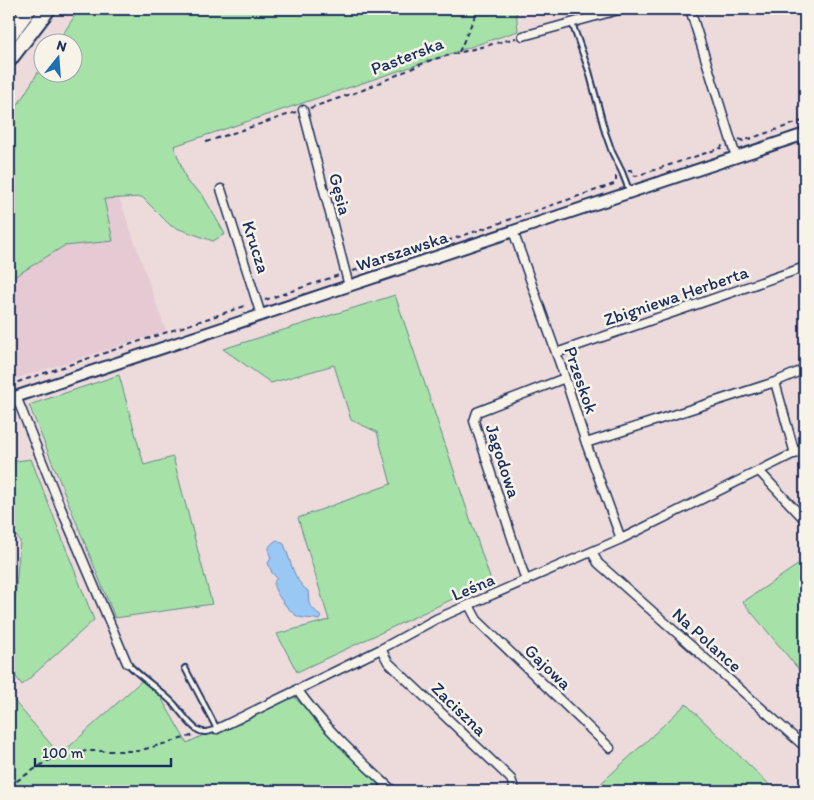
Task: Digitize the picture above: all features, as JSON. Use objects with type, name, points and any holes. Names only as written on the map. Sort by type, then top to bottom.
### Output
[{"type":"highway","points":[[9,36],[29,9]]},
{"type":"highway","points":[[9,60],[48,9]]},
{"type":"street","points":[[523,36],[622,9]]},
{"type":"street","points":[[690,9],[736,157]]},
{"type":"street","points":[[801,9],[805,22]]},
{"type":"street","name":"Gęsia","points":[[302,110],[349,286]]},
{"type":"street","name":"Warszawska","points":[[12,398],[805,134]]},
{"type":"street","name":"Krucza","points":[[221,189],[262,315]]},
{"type":"street","name":"Przeskok","points":[[513,231],[621,539]]},
{"type":"street","name":"Zbigniewa Herberta","points":[[556,353],[805,268]]},
{"type":"street","points":[[586,443],[774,382],[805,369]]},
{"type":"street","name":"Jagodowa","points":[[526,581],[474,421],[477,412],[565,378]]},
{"type":"street","points":[[774,382],[794,454]]},
{"type":"street","points":[[12,398],[127,663]]},
{"type":"street","name":"Leśna","points":[[217,729],[381,649],[436,619],[621,539],[805,448]]},
{"type":"street","points":[[759,472],[805,520]]},
{"type":"street","name":"Na Polance","points":[[592,552],[598,563],[805,747]]},
{"type":"street","name":"Gajowa","points":[[470,605],[477,620],[610,748]]},
{"type":"street","name":"Zaciszna","points":[[381,649],[388,662],[510,779],[515,791]]},
{"type":"street","points":[[297,689],[308,705],[332,732],[392,791]]},
{"type":"lane","points":[[572,23],[589,71],[605,132],[630,192]]},
{"type":"lane","points":[[127,663],[136,673],[173,703],[196,729],[204,732],[217,729],[185,668]]},
{"type":"path","points":[[458,53],[478,9]]},
{"type":"path","name":"Pasterska","points":[[206,142],[363,90],[431,60],[523,36]]},
{"type":"path","points":[[737,134],[739,140],[743,141],[805,120]]},
{"type":"path","points":[[631,170],[633,175],[636,176],[721,148],[723,145],[722,139]]},
{"type":"path","points":[[353,270],[450,240],[614,184],[616,182],[615,174]]},
{"type":"path","points":[[9,385],[338,276]]},
{"type":"path","points":[[9,786],[47,761],[86,751],[138,751],[204,732]]},
{"type":"shaded area","points":[[113,180],[166,331],[9,381],[9,211]]},
{"type":"green space","points":[[79,9],[516,9],[518,31],[174,146],[187,182],[202,194],[225,234],[213,241],[171,226],[142,197],[104,199],[113,241],[64,246],[9,280],[9,119],[32,82],[82,82],[82,32],[64,32]]},
{"type":"green space","points":[[395,295],[491,581],[297,672],[277,634],[329,620],[298,518],[391,484],[377,432],[351,420],[334,365],[271,383],[223,349]]},
{"type":"green space","points":[[119,375],[144,465],[173,457],[212,604],[115,618],[29,405]]},
{"type":"green space","points":[[31,459],[94,620],[22,685],[9,667],[20,541],[9,526],[9,462]]},
{"type":"green space","points":[[805,560],[805,677],[743,602]]},
{"type":"green space","points":[[148,675],[187,743],[290,693],[389,791],[9,791],[9,695],[60,755]]},
{"type":"green space","points":[[686,704],[776,791],[593,791]]},
{"type":"water","points":[[277,540],[284,544],[296,576],[308,591],[309,604],[321,617],[319,620],[302,618],[296,615],[285,605],[274,588],[277,578],[272,573],[268,563],[271,558],[269,548]]}]
